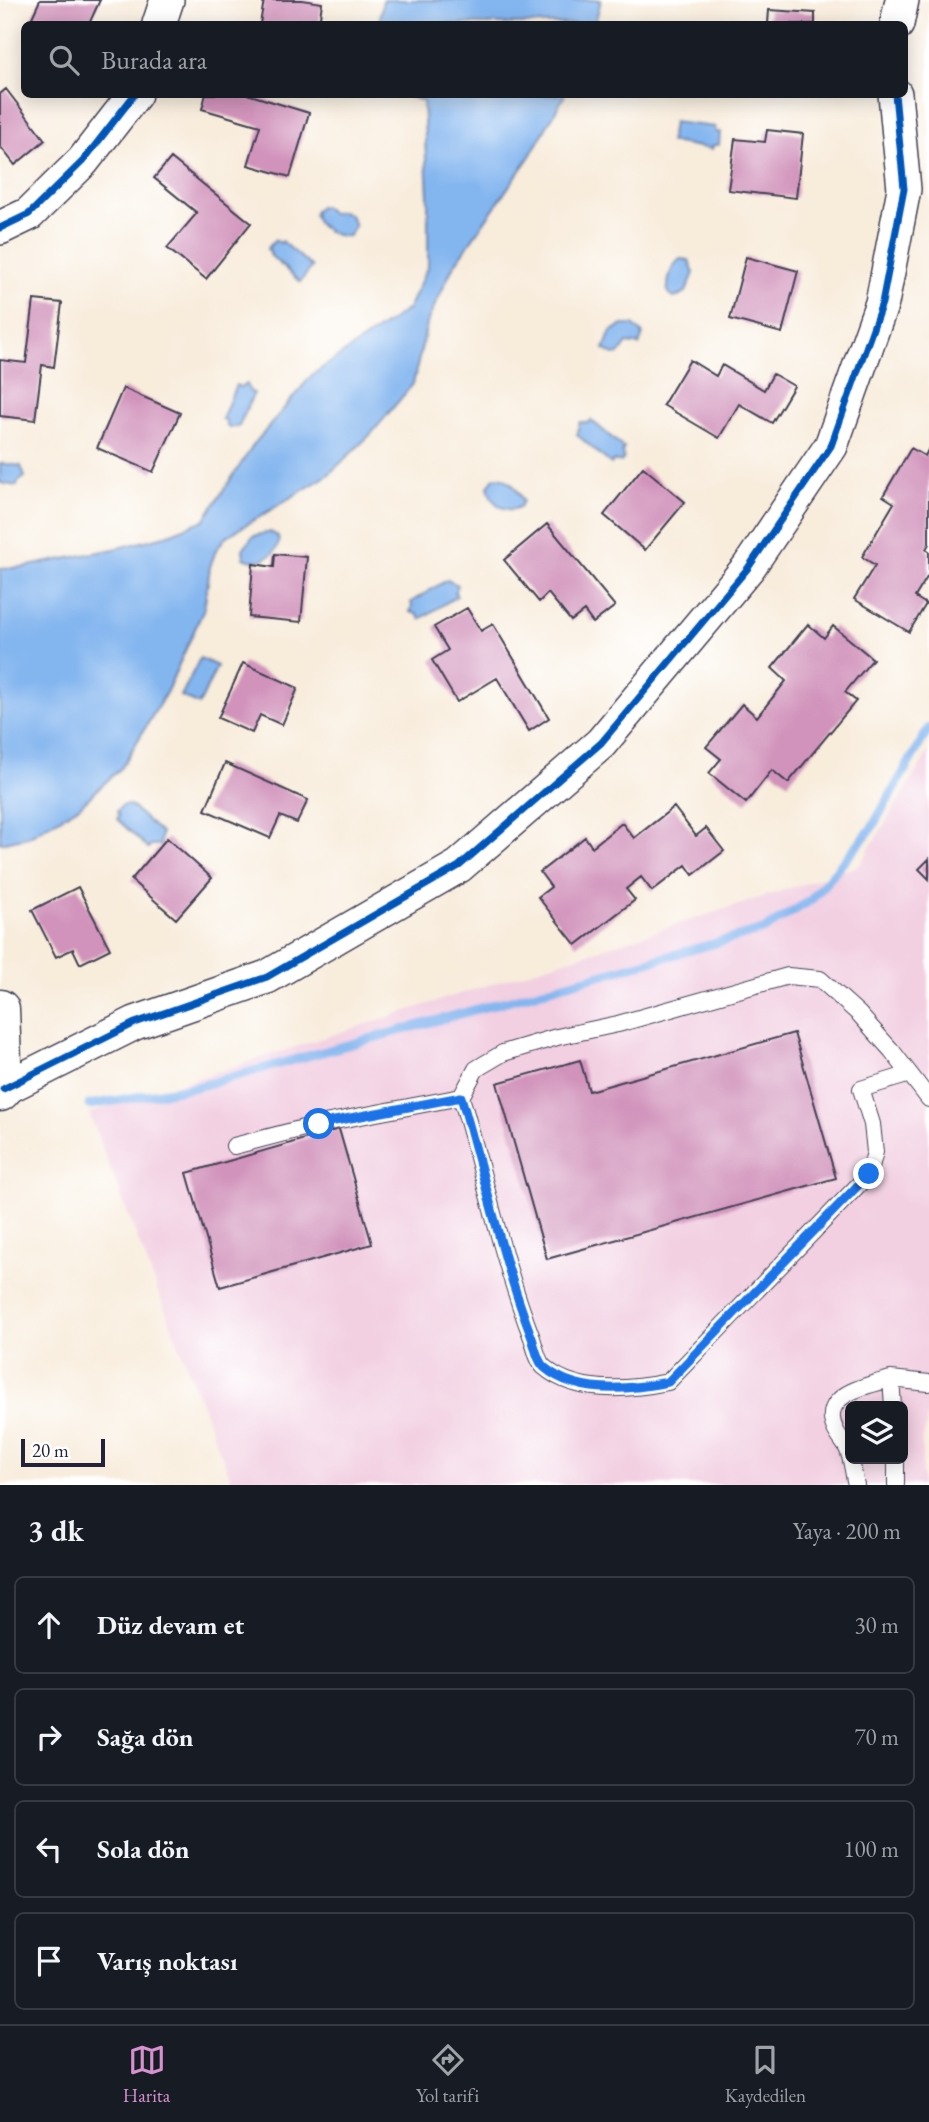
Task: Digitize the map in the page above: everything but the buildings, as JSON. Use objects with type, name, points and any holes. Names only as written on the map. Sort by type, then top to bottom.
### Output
[{"type":"street","points":[[160,21],[167,0]]},
{"type":"street","points":[[898,21],[902,0]]},
{"type":"street","points":[[0,228],[29,214],[83,161],[132,98]]},
{"type":"street","points":[[0,1009],[1,1091],[135,1023],[267,977],[459,866],[601,743],[748,568],[831,446],[882,303],[904,189],[895,98]]},
{"type":"lane","points":[[910,1074],[861,1089],[872,1124],[875,1152],[869,1174],[668,1382],[643,1387],[572,1384],[542,1366],[517,1301],[461,1097],[476,1069],[503,1053],[788,976],[820,979],[859,1014],[892,1051],[910,1074],[929,1099]]},
{"type":"lane","points":[[234,1146],[319,1124],[461,1097]]},
{"type":"lane","points":[[891,1379],[893,1401]]},
{"type":"lane","points":[[856,1485],[848,1450],[834,1427],[832,1412],[839,1399],[855,1388],[891,1379],[929,1383]]},
{"type":"lane","points":[[896,1464],[896,1485]]},
{"type":"shaded area","points":[[929,751],[929,1410],[922,1442],[922,1485],[233,1485],[89,1113],[859,866]]},
{"type":"water","points":[[383,0],[601,0],[596,21],[380,21]]},
{"type":"water","points":[[414,98],[563,98],[530,156],[453,267],[428,320],[413,384],[371,434],[328,475],[226,537],[216,550],[210,567],[204,609],[167,691],[122,767],[80,806],[28,837],[0,843],[0,569],[114,549],[161,537],[204,520],[254,444],[312,375],[408,309],[428,266],[428,196],[423,101]]},
{"type":"water","points":[[673,122],[715,127],[715,132],[720,132],[719,145],[713,145],[712,149],[670,142]]},
{"type":"water","points":[[319,207],[332,213],[343,212],[350,215],[355,225],[349,236],[332,233],[322,227],[314,212]]},
{"type":"water","points":[[275,240],[280,243],[282,241],[312,267],[300,282],[270,255],[267,249]]},
{"type":"water","points":[[680,259],[689,260],[694,273],[686,292],[674,298],[668,293],[669,279]]},
{"type":"water","points":[[623,325],[633,325],[643,334],[639,345],[627,343],[619,354],[614,355],[604,349],[611,331]]},
{"type":"water","points":[[247,384],[250,392],[254,393],[239,426],[229,428],[226,420],[222,419],[236,385],[240,387]]},
{"type":"water","points":[[591,420],[624,448],[621,462],[614,461],[611,464],[577,435],[580,422],[588,423]]},
{"type":"water","points":[[0,463],[21,466],[25,477],[17,486],[0,483]]},
{"type":"water","points":[[494,478],[507,480],[516,489],[523,501],[520,507],[503,508],[495,502],[488,486]]},
{"type":"water","points":[[270,532],[278,536],[279,543],[273,552],[260,560],[244,558],[243,549],[253,536]]},
{"type":"water","points":[[447,580],[458,585],[455,593],[457,596],[420,619],[417,614],[410,612],[411,602]]},
{"type":"water","points":[[200,658],[217,666],[199,705],[181,696]]},
{"type":"water","points":[[123,805],[130,805],[161,833],[160,845],[151,845],[148,848],[117,819],[117,811]]},
{"type":"waterway","points":[[89,1105],[196,1087],[763,930],[811,900],[871,829],[929,728]]},
{"type":"cycle path","points":[[0,228],[29,214],[83,161],[132,98]]},
{"type":"cycle path","points":[[3,1089],[135,1023],[267,977],[459,866],[601,743],[748,568],[831,446],[882,303],[904,189],[895,98]]},
{"type":"route","points":[[319,1124],[461,1097],[517,1301],[542,1366],[572,1384],[598,1387],[643,1387],[668,1382],[869,1174]]}]
